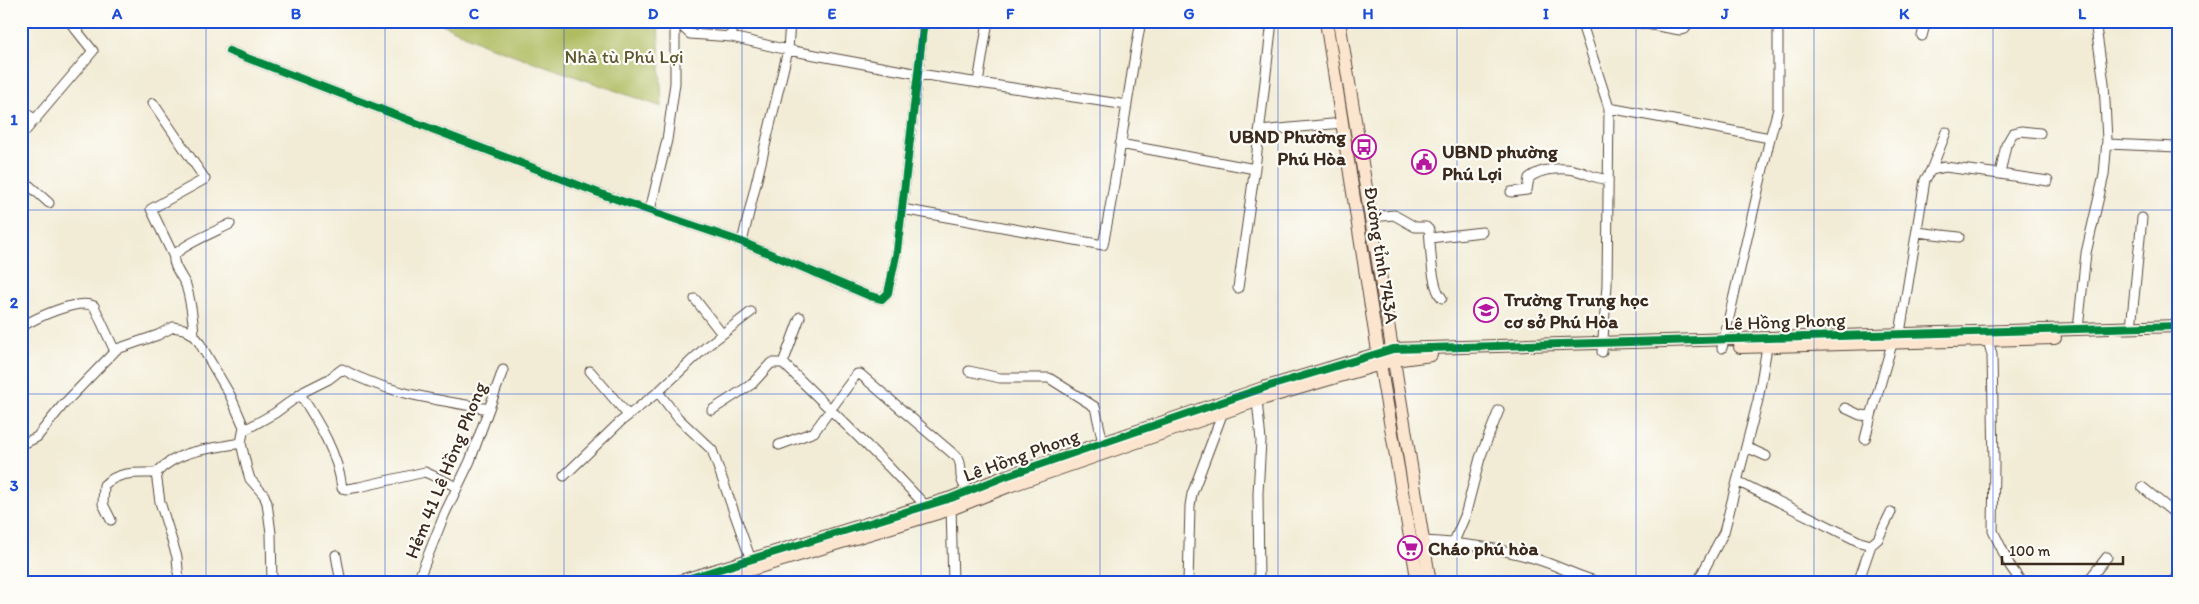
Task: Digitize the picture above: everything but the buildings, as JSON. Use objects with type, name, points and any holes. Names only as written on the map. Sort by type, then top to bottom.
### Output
[{"type":"street","points":[[21,136],[93,51],[69,21]]},
{"type":"street","points":[[675,21],[690,34],[732,37],[788,50],[919,74],[1127,105]]},
{"type":"street","points":[[650,210],[667,140],[675,83],[675,21]]},
{"type":"street","points":[[732,21],[732,37]]},
{"type":"street","points":[[742,242],[788,50],[790,21]]},
{"type":"street","points":[[230,51],[604,195],[742,242],[870,296],[882,299],[888,293],[897,251],[924,21]]},
{"type":"street","points":[[978,83],[988,21]]},
{"type":"street","points":[[902,209],[1103,244],[1116,186],[1120,144],[1141,21]]},
{"type":"street","points":[[1238,288],[1255,169],[1272,21]]},
{"type":"street","name":"Đường tỉnh 743A","points":[[1326,21],[1379,358],[1418,583]]},
{"type":"street","name":"Đường tỉnh 743A","points":[[1339,21],[1430,583]]},
{"type":"street","points":[[1581,21],[1609,108],[1607,285],[1602,348]]},
{"type":"street","points":[[1629,21],[1680,30],[1685,28],[1688,21]]},
{"type":"street","points":[[1723,344],[1778,109],[1778,21]]},
{"type":"street","points":[[1922,36],[1926,21]]},
{"type":"street","points":[[2078,329],[2086,253],[2104,175],[2106,144],[2104,83],[2095,21]]},
{"type":"street","points":[[1332,62],[1345,60]]},
{"type":"street","points":[[153,103],[205,179],[151,209],[186,286],[192,312],[194,335],[230,395],[244,427],[240,443],[250,479],[264,495],[270,514],[272,583]]},
{"type":"street","points":[[1609,108],[1770,138]]},
{"type":"street","points":[[21,110],[36,120]]},
{"type":"street","points":[[1259,131],[1342,123]]},
{"type":"street","points":[[2000,174],[2006,145],[2013,133],[2021,130],[2040,132]]},
{"type":"street","points":[[1865,439],[1896,338],[1917,232],[1925,180],[1946,132]]},
{"type":"street","points":[[1120,144],[1255,169]]},
{"type":"street","points":[[2106,144],[2178,146]]},
{"type":"street","points":[[1931,170],[1945,168],[2048,181]]},
{"type":"street","points":[[1349,171],[1363,169]]},
{"type":"street","points":[[1512,192],[1527,190],[1529,178],[1547,170],[1570,169],[1596,178],[1608,179]]},
{"type":"street","points":[[21,178],[49,202]]},
{"type":"street","points":[[1371,218],[1394,215],[1415,227],[1426,227],[1429,230],[1433,280],[1438,294],[1442,298]]},
{"type":"street","points":[[2131,328],[2142,218]]},
{"type":"street","points":[[174,257],[181,248],[230,224]]},
{"type":"street","points":[[1430,238],[1482,232]]},
{"type":"street","points":[[1917,232],[1958,237]]},
{"type":"street","points":[[695,298],[722,334]]},
{"type":"street","points":[[21,327],[34,319],[87,303],[94,306],[113,347],[116,349]]},
{"type":"street","points":[[564,476],[628,415],[658,392],[722,334],[751,312]]},
{"type":"street","points":[[783,364],[800,317]]},
{"type":"street","name":"Lê Hồng Phong","points":[[674,583],[926,506],[951,504],[968,491],[1263,388],[1393,354],[1417,355],[1896,338],[2178,326]]},
{"type":"street","points":[[21,445],[37,437],[62,406],[116,349],[158,335],[174,327],[184,329],[194,335]]},
{"type":"street","name":"Lê Hồng Phong","points":[[1723,344],[1767,347],[1896,338],[1988,340],[2178,334]]},
{"type":"street","points":[[1988,340],[1992,355],[1993,531],[2010,566],[2022,583]]},
{"type":"street","points":[[1697,583],[1724,532],[1746,447],[1767,347]]},
{"type":"street","name":"Lê Hồng Phong","points":[[706,583],[1009,486],[1379,358]]},
{"type":"street","points":[[712,410],[752,384],[771,363],[783,364],[832,410],[926,506]]},
{"type":"street","points":[[243,431],[275,413],[300,394],[342,369],[395,392],[489,409]]},
{"type":"street","name":"Hẻm 41 Lê Hồng Phong","points":[[417,583],[457,487],[470,461],[502,370]]},
{"type":"street","points":[[969,371],[1000,378],[1049,378],[1095,407],[1103,443]]},
{"type":"street","points":[[590,372],[628,415]]},
{"type":"street","points":[[779,445],[814,432],[853,379],[857,374],[860,374],[958,458],[961,463],[960,477],[968,491]]},
{"type":"street","points":[[658,392],[678,418],[712,450],[751,560]]},
{"type":"street","points":[[300,394],[324,433],[342,488],[359,487],[425,472],[457,487]]},
{"type":"street","points":[[1257,400],[1261,441],[1258,493],[1259,583]]},
{"type":"street","points":[[1844,408],[1860,415],[1871,416]]},
{"type":"street","points":[[1453,544],[1466,516],[1480,458],[1499,410]]},
{"type":"street","points":[[1188,583],[1192,494],[1222,412]]},
{"type":"street","points":[[111,520],[103,504],[104,485],[111,478],[120,474],[156,473],[167,461],[191,452],[240,443]]},
{"type":"street","points":[[1746,447],[1766,456]]},
{"type":"street","points":[[156,473],[160,502],[177,557],[179,583]]},
{"type":"street","points":[[1737,480],[1860,542],[1871,545]]},
{"type":"street","points":[[2142,487],[2178,516]]},
{"type":"street","points":[[951,504],[953,583]]},
{"type":"street","points":[[1860,577],[1871,545],[1878,539],[1891,512]]},
{"type":"street","points":[[1424,541],[1453,544],[1535,559],[1569,573],[1602,583]]},
{"type":"street","points":[[336,556],[340,583]]},
{"type":"street","points":[[2090,583],[2088,581],[2107,557]]},
{"type":"street","points":[[2171,583],[2178,576]]},
{"type":"green space","name":"Nhà tù Phú Lợi","points":[[436,21],[658,21],[662,107],[483,44]]},
{"type":"cycle path","points":[[229,51],[604,195],[742,242],[870,296],[882,299],[888,293],[897,251],[924,21]]},
{"type":"cycle path","points":[[674,583],[951,498],[1006,476],[1263,388],[1393,349],[2178,326]]},
{"type":"place","name":"UBND Phường Phú Hòa","points":[[1364,147]]},
{"type":"place","name":"UBND phường Phú Lợi","points":[[1424,162]]},
{"type":"place","name":"Trường Trung học cơ sở Phú Hòa","points":[[1486,310]]},
{"type":"place","name":"Cháo phú hòa","points":[[1410,548]]}]
